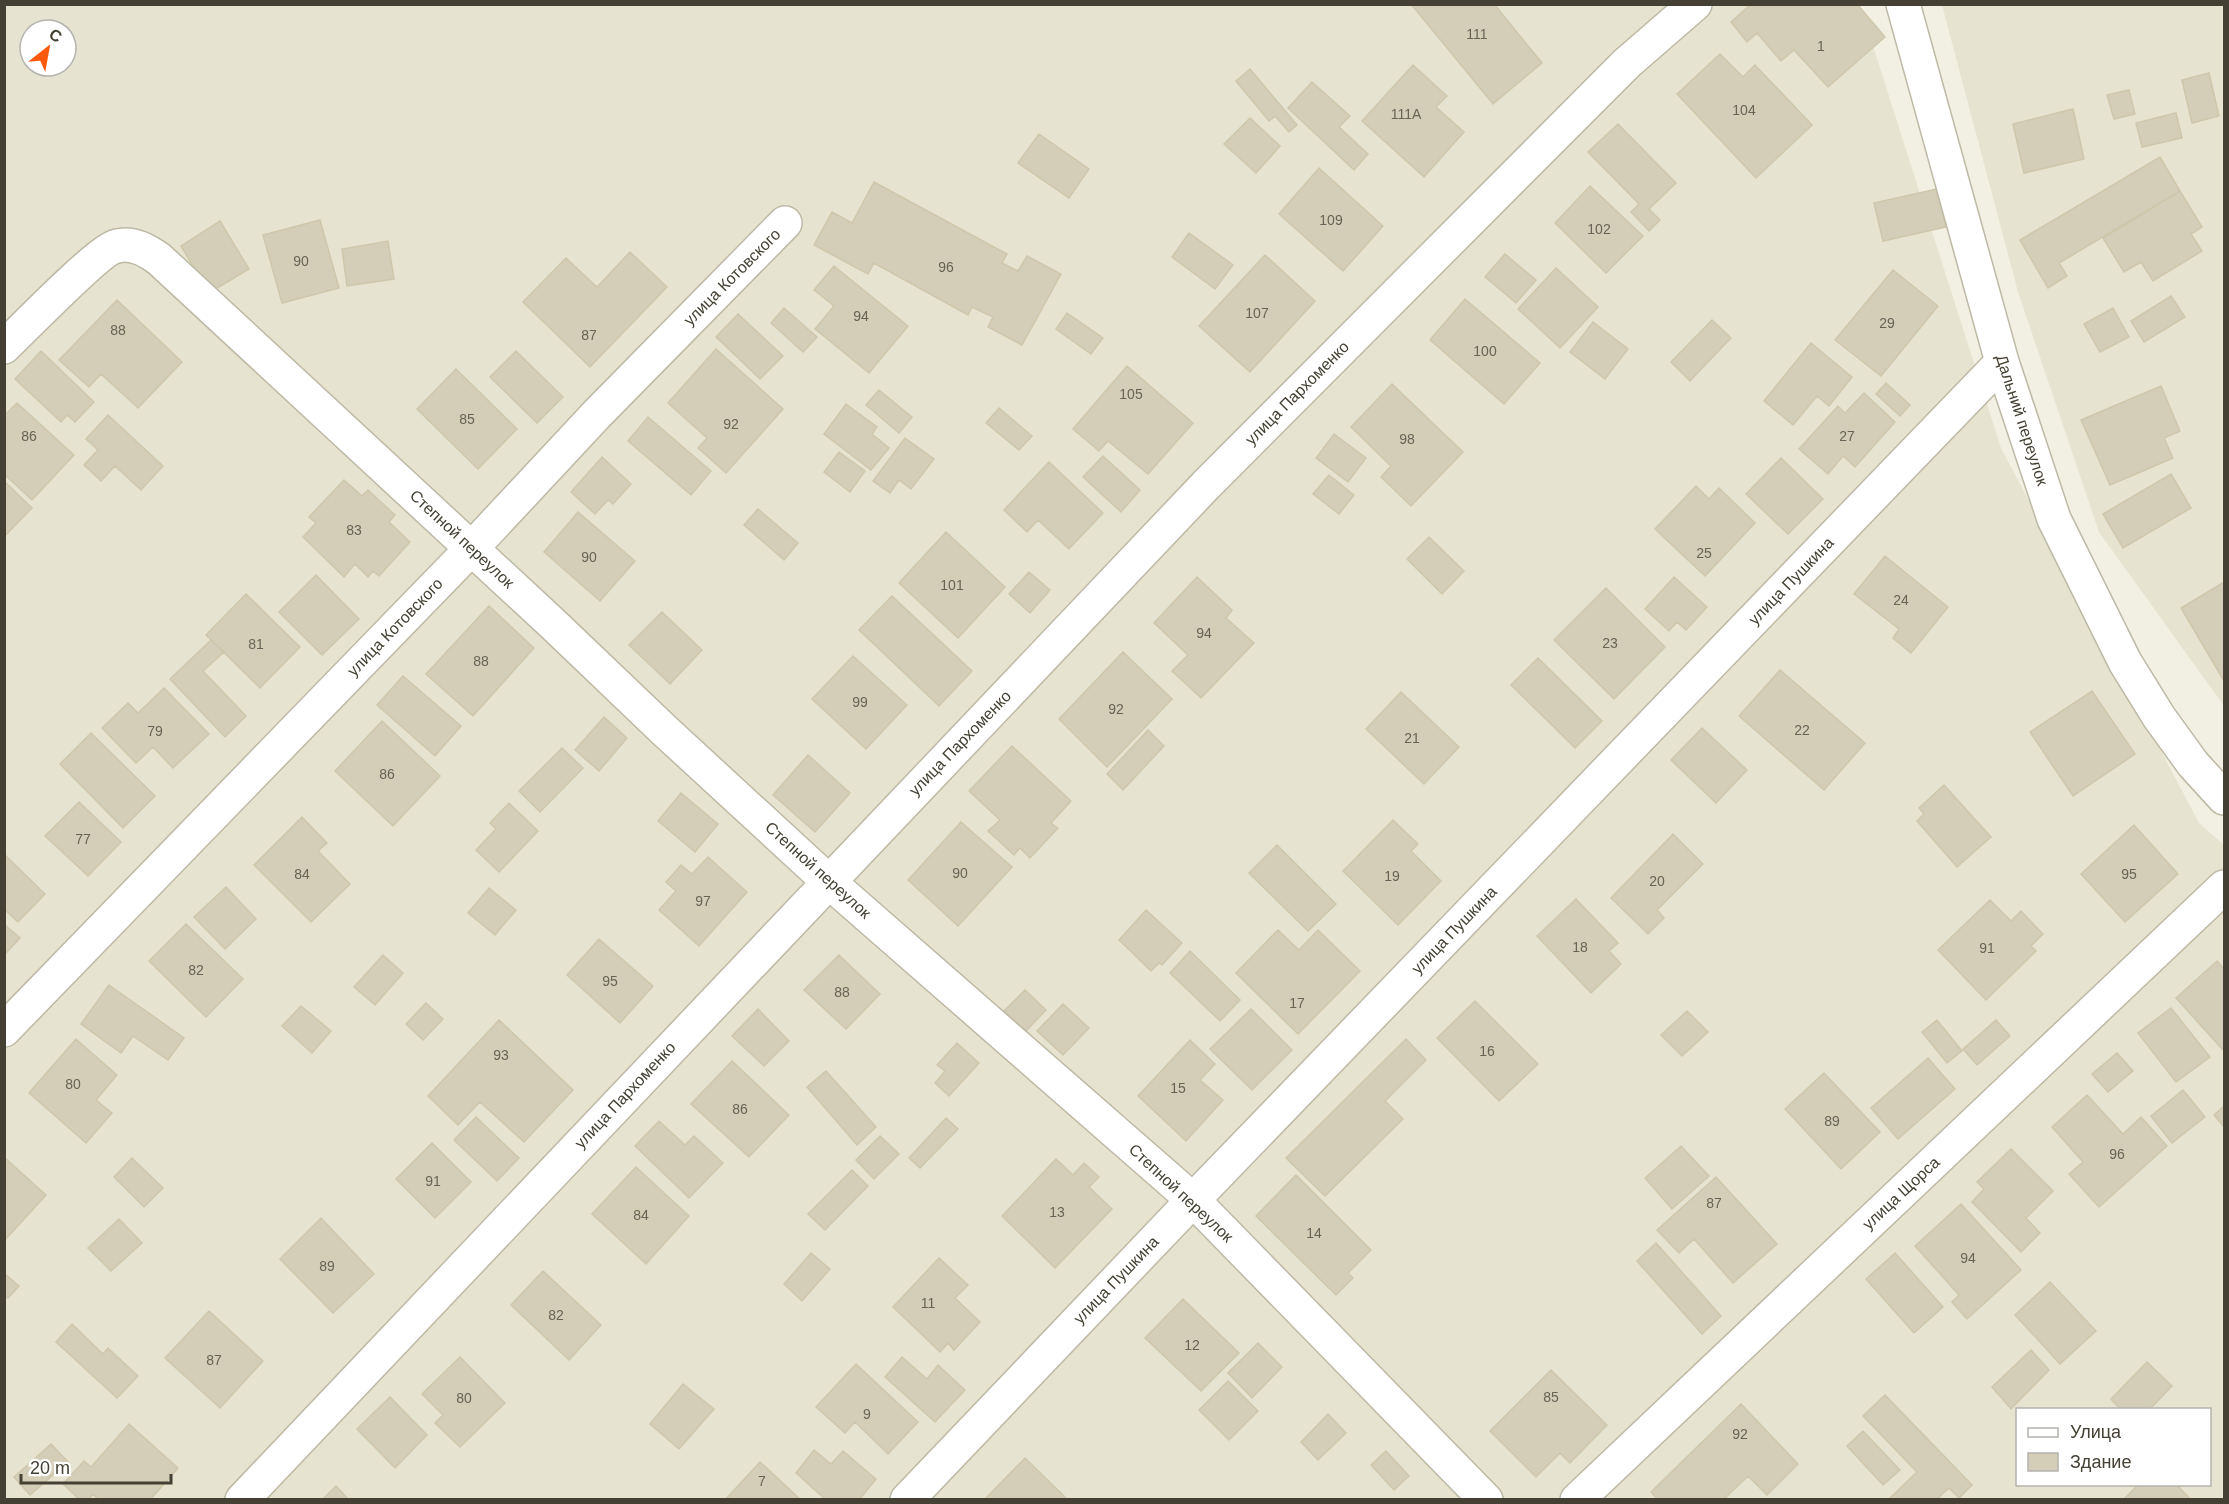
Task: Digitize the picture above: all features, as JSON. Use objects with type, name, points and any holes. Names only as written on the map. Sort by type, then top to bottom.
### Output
[{"type":"street","name":"улица Пархоменко","points":[[242,1500],[828,880],[1214,477],[1627,63],[1695,4]]},
{"type":"street","name":"Дальний переулок","points":[[1903,4],[2002,363],[2054,519],[2125,662],[2158,717],[2193,764],[2224,798]]},
{"type":"street","name":"улица Котовского","points":[[4,1030],[471,549],[597,414],[785,223]]},
{"type":"street","name":"Степной переулок","points":[[4,347],[114,246],[142,248],[159,258],[665,731],[828,880],[1193,1200],[1486,1500]]},
{"type":"street","name":"улица Пушкина","points":[[907,1500],[1193,1200],[2002,363]]},
{"type":"street","name":"улица Щорса","points":[[1577,1500],[2224,887]]},
{"type":"shaded area","points":[[5,5],[1860,5],[2001,448],[2199,823],[2224,845],[2224,1499],[5,1500]]},
{"type":"shaded area","points":[[1942,5],[2224,5],[2224,706],[2099,532],[2018,292]]},
{"type":"building","points":[[1411,4],[1494,4],[1542,63],[1493,104]]},
{"type":"building","points":[[1751,4],[1857,4],[1885,37],[1828,87],[1794,50],[1781,61],[1757,33],[1747,42],[1731,22]]},
{"type":"building","points":[[1720,54],[1743,77],[1755,65],[1812,125],[1756,178],[1677,94]]},
{"type":"building","points":[[1413,65],[1447,96],[1436,107],[1464,132],[1424,177],[1362,121]]},
{"type":"building","points":[[1250,69],[1297,125],[1289,132],[1275,116],[1269,121],[1236,81]]},
{"type":"building","points":[[2209,73],[2219,116],[2192,123],[2182,80]]},
{"type":"building","points":[[1312,82],[1350,116],[1339,127],[1368,154],[1354,170],[1288,108]]},
{"type":"building","points":[[2129,90],[2135,114],[2114,119],[2107,95]]},
{"type":"building","points":[[2073,109],[2084,159],[2024,173],[2013,124]]},
{"type":"building","points":[[2176,113],[2182,138],[2142,147],[2136,123]]},
{"type":"building","points":[[1250,118],[1280,146],[1256,173],[1224,144]]},
{"type":"building","points":[[1618,124],[1676,183],[1649,209],[1660,220],[1649,231],[1631,212],[1639,204],[1588,152]]},
{"type":"building","points":[[1039,134],[1089,169],[1069,198],[1018,163]]},
{"type":"building","points":[[2160,157],[2180,191],[2059,263],[2067,276],[2048,288],[2020,240]]},
{"type":"building","points":[[1319,168],[1383,226],[1343,271],[1279,214]]},
{"type":"building","points":[[874,182],[1007,254],[1002,263],[1018,271],[1027,256],[1061,274],[1022,345],[988,327],[993,317],[972,307],[968,315],[874,263],[868,274],[814,245],[832,212],[852,223]]},
{"type":"building","points":[[1590,186],[1643,236],[1606,273],[1555,223]]},
{"type":"building","points":[[1937,189],[1946,227],[1883,241],[1874,203]]},
{"type":"building","points":[[2180,191],[2202,227],[2191,234],[2202,251],[2153,281],[2141,262],[2124,272],[2103,238]]},
{"type":"building","points":[[320,220],[339,288],[282,303],[263,235]]},
{"type":"building","points":[[220,221],[249,269],[209,293],[181,246]]},
{"type":"building","points":[[1189,233],[1233,265],[1215,289],[1172,257]]},
{"type":"building","points":[[388,241],[394,279],[347,286],[342,249]]},
{"type":"building","points":[[630,252],[667,287],[590,367],[523,302],[566,258],[597,287]]},
{"type":"building","points":[[1505,254],[1536,280],[1516,303],[1485,277]]},
{"type":"building","points":[[1265,255],[1315,301],[1250,372],[1199,326]]},
{"type":"building","points":[[834,266],[908,326],[869,373],[815,329],[834,306],[814,290]]},
{"type":"building","points":[[1556,268],[1598,307],[1560,348],[1518,309]]},
{"type":"building","points":[[1893,270],[1938,306],[1881,376],[1835,340]]},
{"type":"building","points":[[2171,296],[2185,317],[2144,342],[2131,321]]},
{"type":"building","points":[[1465,299],[1540,363],[1504,404],[1430,340]]},
{"type":"building","points":[[117,300],[182,362],[138,408],[101,374],[89,387],[59,360]]},
{"type":"building","points":[[784,308],[817,337],[803,352],[771,323]]},
{"type":"building","points":[[2113,308],[2129,337],[2100,352],[2084,324]]},
{"type":"building","points":[[1067,313],[1103,338],[1091,354],[1056,329]]},
{"type":"building","points":[[738,314],[783,356],[760,379],[716,337]]},
{"type":"building","points":[[1712,320],[1731,338],[1690,381],[1671,362]]},
{"type":"building","points":[[1593,322],[1628,349],[1605,379],[1570,352]]},
{"type":"building","points":[[1811,343],[1852,377],[1829,406],[1817,396],[1793,425],[1764,401]]},
{"type":"building","points":[[716,349],[783,409],[726,473],[698,448],[707,438],[668,403]]},
{"type":"building","points":[[41,351],[94,402],[75,422],[67,415],[61,422],[15,379]]},
{"type":"building","points":[[516,351],[563,397],[537,423],[490,377]]},
{"type":"building","points":[[1127,366],[1193,423],[1148,474],[1108,441],[1099,451],[1073,429]]},
{"type":"building","points":[[456,369],[517,429],[478,469],[417,409]]},
{"type":"building","points":[[1886,383],[1910,405],[1900,416],[1876,394]]},
{"type":"building","points":[[1392,384],[1463,452],[1411,506],[1381,477],[1391,466],[1351,427]]},
{"type":"building","points":[[2161,386],[2180,431],[2164,438],[2173,458],[2110,485],[2081,420]]},
{"type":"building","points":[[879,390],[912,417],[899,433],[866,405]]},
{"type":"building","points":[[1864,393],[1895,422],[1855,467],[1843,456],[1828,474],[1799,449],[1838,406],[1845,413]]},
{"type":"building","points":[[17,403],[74,455],[32,500],[4,474],[4,416]]},
{"type":"building","points":[[846,404],[877,427],[872,434],[889,448],[871,470],[824,434]]},
{"type":"building","points":[[999,408],[1032,436],[1019,450],[986,423]]},
{"type":"building","points":[[108,415],[163,466],[141,490],[115,466],[101,481],[84,465],[98,450],[86,439]]},
{"type":"building","points":[[648,417],[711,471],[691,495],[628,441]]},
{"type":"building","points":[[1334,434],[1366,458],[1348,482],[1316,458]]},
{"type":"building","points":[[905,438],[934,459],[911,489],[899,480],[890,493],[873,481]]},
{"type":"building","points":[[839,452],[865,471],[850,492],[824,472]]},
{"type":"building","points":[[1103,456],[1140,490],[1121,512],[1083,477]]},
{"type":"building","points":[[602,457],[631,484],[613,504],[608,500],[595,514],[571,492]]},
{"type":"building","points":[[1781,458],[1823,499],[1788,534],[1746,494]]},
{"type":"building","points":[[1049,462],[1103,513],[1069,549],[1038,520],[1027,532],[1004,510]]},
{"type":"building","points":[[2171,474],[2191,508],[2123,548],[2103,514]]},
{"type":"building","points":[[1329,475],[1354,495],[1339,514],[1313,494]]},
{"type":"building","points":[[344,480],[362,496],[368,490],[395,515],[389,522],[410,542],[379,576],[373,571],[368,577],[355,564],[344,577],[303,537],[316,523],[309,517]]},
{"type":"building","points":[[4,481],[32,508],[4,537]]},
{"type":"building","points":[[1696,486],[1709,499],[1719,488],[1755,523],[1705,576],[1655,529]]},
{"type":"building","points":[[758,509],[798,543],[784,560],[744,525]]},
{"type":"building","points":[[578,512],[635,561],[600,601],[544,552]]},
{"type":"building","points":[[946,532],[1005,587],[958,638],[899,583]]},
{"type":"building","points":[[1429,537],[1464,571],[1442,594],[1407,559]]},
{"type":"building","points":[[1885,556],[1948,607],[1911,653],[1893,638],[1899,629],[1854,594]]},
{"type":"building","points":[[1029,572],[1050,590],[1030,613],[1009,594]]},
{"type":"building","points":[[316,575],[359,619],[322,655],[279,612]]},
{"type":"building","points":[[1197,577],[1232,610],[1226,618],[1254,643],[1201,698],[1172,671],[1188,655],[1154,623]]},
{"type":"building","points":[[1674,577],[1707,607],[1686,630],[1677,622],[1669,631],[1645,609]]},
{"type":"building","points":[[2224,582],[2224,681],[2181,608]]},
{"type":"building","points":[[1606,588],[1665,647],[1614,699],[1554,640]]},
{"type":"building","points":[[246,594],[300,647],[260,688],[206,635]]},
{"type":"building","points":[[892,596],[972,671],[939,706],[859,630]]},
{"type":"building","points":[[489,606],[534,648],[473,716],[426,674]]},
{"type":"building","points":[[662,612],[702,650],[670,684],[629,645]]},
{"type":"building","points":[[211,640],[224,652],[203,671],[246,716],[225,737],[170,679]]},
{"type":"building","points":[[1123,652],[1172,699],[1107,767],[1059,719]]},
{"type":"building","points":[[853,656],[907,705],[866,749],[812,699]]},
{"type":"building","points":[[1538,658],[1602,721],[1575,748],[1511,685]]},
{"type":"building","points":[[1780,670],[1865,743],[1824,790],[1739,716]]},
{"type":"building","points":[[403,676],[461,726],[435,756],[377,705]]},
{"type":"building","points":[[164,688],[209,734],[173,768],[153,747],[136,763],[102,728],[128,703],[138,713]]},
{"type":"building","points":[[2092,691],[2135,754],[2073,796],[2030,732]]},
{"type":"building","points":[[1401,692],[1459,747],[1424,784],[1366,729]]},
{"type":"building","points":[[604,717],[627,738],[599,771],[575,750]]},
{"type":"building","points":[[382,721],[440,776],[393,826],[335,771]]},
{"type":"building","points":[[1702,728],[1747,770],[1716,803],[1671,760]]},
{"type":"building","points":[[1148,730],[1164,746],[1123,790],[1107,774]]},
{"type":"building","points":[[91,733],[155,796],[123,828],[60,764]]},
{"type":"building","points":[[1012,746],[1071,801],[1051,823],[1058,828],[1030,858],[1020,848],[1014,855],[988,831],[1000,820],[969,791]]},
{"type":"building","points":[[562,748],[583,768],[540,812],[519,791]]},
{"type":"building","points":[[808,755],[850,793],[815,832],[773,795]]},
{"type":"building","points":[[1944,785],[1991,837],[1957,867],[1917,821],[1924,814],[1919,808]]},
{"type":"building","points":[[681,793],[718,824],[695,852],[658,821]]},
{"type":"building","points":[[79,802],[121,842],[88,876],[45,836]]},
{"type":"building","points":[[509,803],[538,831],[499,872],[476,850],[496,829],[490,823]]},
{"type":"building","points":[[302,817],[327,843],[318,851],[350,884],[311,922],[254,865]]},
{"type":"building","points":[[1393,820],[1418,844],[1411,851],[1441,881],[1398,925],[1343,871]]},
{"type":"building","points":[[961,822],[1012,867],[958,926],[908,880]]},
{"type":"building","points":[[2134,825],[2178,874],[2125,922],[2081,874]]},
{"type":"building","points":[[1673,834],[1703,864],[1657,910],[1664,918],[1648,934],[1611,898]]},
{"type":"building","points":[[1277,845],[1336,904],[1308,931],[1249,873]]},
{"type":"building","points":[[4,854],[45,894],[18,922],[4,909]]},
{"type":"building","points":[[708,857],[747,892],[699,946],[659,910],[676,891],[666,882],[681,865],[692,874]]},
{"type":"building","points":[[226,887],[256,919],[225,949],[194,917]]},
{"type":"building","points":[[489,888],[516,910],[495,935],[468,913]]},
{"type":"building","points":[[1576,899],[1618,943],[1609,951],[1621,964],[1591,993],[1537,936]]},
{"type":"building","points":[[1990,900],[2011,921],[2021,911],[2043,934],[2031,946],[2036,951],[1986,1000],[1938,950]]},
{"type":"building","points":[[1146,910],[1182,943],[1162,965],[1159,963],[1151,971],[1119,940]]},
{"type":"building","points":[[4,924],[20,938],[4,955]]},
{"type":"building","points":[[186,924],[243,979],[206,1017],[149,961]]},
{"type":"building","points":[[1278,930],[1299,950],[1318,930],[1360,971],[1298,1034],[1236,973]]},
{"type":"building","points":[[599,939],[653,986],[620,1023],[567,975]]},
{"type":"building","points":[[1190,951],[1240,1000],[1220,1021],[1170,973]]},
{"type":"building","points":[[383,955],[403,973],[375,1005],[354,987]]},
{"type":"building","points":[[839,955],[880,994],[846,1029],[804,990]]},
{"type":"building","points":[[2217,961],[2224,969],[2224,1051],[2176,998]]},
{"type":"building","points":[[109,985],[184,1038],[168,1060],[133,1036],[121,1053],[81,1024]]},
{"type":"building","points":[[1025,990],[1046,1010],[1026,1031],[1004,1011]]},
{"type":"building","points":[[1475,1001],[1538,1064],[1499,1101],[1437,1038]]},
{"type":"building","points":[[426,1003],[443,1019],[423,1040],[406,1024]]},
{"type":"building","points":[[1063,1004],[1089,1028],[1063,1055],[1037,1031]]},
{"type":"building","points":[[301,1006],[331,1031],[312,1053],[282,1026]]},
{"type":"building","points":[[2171,1008],[2210,1057],[2176,1082],[2138,1033]]},
{"type":"building","points":[[758,1009],[789,1041],[764,1066],[732,1036]]},
{"type":"building","points":[[1251,1009],[1292,1050],[1252,1090],[1210,1049]]},
{"type":"building","points":[[1687,1011],[1708,1032],[1682,1056],[1661,1035]]},
{"type":"building","points":[[499,1020],[573,1090],[524,1142],[480,1102],[458,1125],[428,1096]]},
{"type":"building","points":[[1937,1020],[1962,1051],[1947,1063],[1922,1032]]},
{"type":"building","points":[[1996,1020],[2010,1036],[1977,1065],[1963,1049]]},
{"type":"building","points":[[76,1039],[117,1075],[96,1100],[112,1113],[86,1143],[29,1093]]},
{"type":"building","points":[[1406,1039],[1426,1060],[1385,1101],[1403,1119],[1325,1196],[1286,1158]]},
{"type":"building","points":[[1190,1040],[1215,1064],[1200,1080],[1223,1100],[1186,1141],[1138,1096]]},
{"type":"building","points":[[957,1043],[979,1063],[949,1096],[935,1083],[945,1071],[937,1065]]},
{"type":"building","points":[[2117,1053],[2133,1071],[2108,1092],[2092,1074]]},
{"type":"building","points":[[1928,1058],[1955,1089],[1898,1139],[1871,1108]]},
{"type":"building","points":[[732,1061],[789,1115],[749,1157],[691,1104]]},
{"type":"building","points":[[826,1071],[876,1127],[857,1145],[807,1087]]},
{"type":"building","points":[[1824,1073],[1880,1132],[1841,1169],[1785,1109]]},
{"type":"building","points":[[2183,1090],[2205,1117],[2172,1143],[2151,1116]]},
{"type":"building","points":[[2087,1095],[2123,1134],[2141,1117],[2167,1146],[2099,1207],[2069,1174],[2083,1162],[2052,1127]]},
{"type":"building","points":[[2224,1106],[2224,1127],[2214,1115]]},
{"type":"building","points":[[476,1117],[519,1158],[497,1181],[454,1140]]},
{"type":"building","points":[[946,1118],[958,1129],[920,1168],[909,1158]]},
{"type":"building","points":[[659,1121],[685,1145],[694,1136],[723,1163],[689,1198],[635,1146]]},
{"type":"building","points":[[880,1136],[899,1154],[874,1179],[856,1160]]},
{"type":"building","points":[[432,1143],[471,1182],[435,1218],[396,1179]]},
{"type":"building","points":[[1681,1146],[1709,1176],[1672,1209],[1645,1178]]},
{"type":"building","points":[[2011,1149],[2053,1191],[2026,1218],[2040,1233],[2021,1252],[1972,1202],[1984,1189],[1977,1182]]},
{"type":"building","points":[[4,1157],[46,1195],[4,1241]]},
{"type":"building","points":[[132,1158],[163,1188],[144,1207],[114,1177]]},
{"type":"building","points":[[1056,1159],[1073,1175],[1084,1163],[1099,1177],[1089,1187],[1112,1209],[1055,1268],[1002,1216]]},
{"type":"building","points":[[636,1167],[689,1216],[646,1264],[592,1214]]},
{"type":"building","points":[[852,1170],[868,1186],[825,1230],[808,1214]]},
{"type":"building","points":[[1296,1175],[1371,1250],[1348,1273],[1353,1278],[1336,1295],[1256,1216]]},
{"type":"building","points":[[1716,1177],[1777,1244],[1733,1283],[1694,1239],[1679,1253],[1657,1230]]},
{"type":"building","points":[[1961,1204],[2021,1270],[1967,1319],[1952,1302],[1959,1295],[1915,1246]]},
{"type":"building","points":[[321,1218],[374,1274],[333,1313],[280,1259]]},
{"type":"building","points":[[119,1219],[142,1243],[111,1271],[88,1248]]},
{"type":"building","points":[[1656,1243],[1721,1316],[1702,1334],[1637,1261]]},
{"type":"building","points":[[811,1253],[830,1269],[802,1301],[784,1284]]},
{"type":"building","points":[[1895,1253],[1943,1307],[1914,1333],[1866,1279]]},
{"type":"building","points":[[939,1258],[968,1285],[955,1298],[980,1322],[954,1350],[948,1343],[940,1352],[893,1307]]},
{"type":"building","points":[[543,1271],[601,1325],[569,1360],[511,1305]]},
{"type":"building","points":[[4,1273],[19,1286],[8,1298],[4,1296]]},
{"type":"building","points":[[2050,1282],[2096,1331],[2060,1364],[2015,1315]]},
{"type":"building","points":[[1183,1299],[1239,1353],[1201,1391],[1145,1338]]},
{"type":"building","points":[[209,1311],[263,1361],[220,1408],[165,1358]]},
{"type":"building","points":[[72,1324],[103,1354],[108,1348],[138,1376],[117,1398],[56,1342]]},
{"type":"building","points":[[1258,1343],[1282,1367],[1252,1398],[1228,1373]]},
{"type":"building","points":[[2031,1350],[2049,1370],[2011,1409],[1992,1387]]},
{"type":"building","points":[[460,1357],[505,1403],[460,1447],[435,1423],[443,1415],[422,1394]]},
{"type":"building","points":[[902,1357],[927,1379],[938,1365],[965,1390],[935,1422],[885,1377]]},
{"type":"building","points":[[2147,1362],[2172,1386],[2151,1408],[2119,1408],[2111,1399]]},
{"type":"building","points":[[856,1364],[918,1422],[888,1454],[855,1422],[845,1433],[816,1407]]},
{"type":"building","points":[[1551,1370],[1607,1425],[1570,1463],[1560,1453],[1536,1477],[1490,1431]]},
{"type":"building","points":[[1228,1381],[1258,1411],[1229,1440],[1199,1410]]},
{"type":"building","points":[[683,1384],[714,1409],[679,1449],[650,1424]]},
{"type":"building","points":[[1885,1395],[1972,1485],[1959,1498],[1949,1488],[1936,1500],[1888,1500],[1917,1472],[1863,1416]]},
{"type":"building","points":[[390,1397],[427,1435],[395,1468],[357,1429]]},
{"type":"building","points":[[1741,1404],[1798,1464],[1767,1495],[1748,1476],[1723,1500],[1658,1500],[1651,1492]]},
{"type":"building","points":[[1328,1414],[1346,1433],[1318,1460],[1301,1442]]},
{"type":"building","points":[[129,1424],[178,1468],[150,1500],[99,1500],[93,1494],[88,1500],[80,1500],[63,1484],[84,1461],[91,1467]]},
{"type":"building","points":[[1863,1431],[1900,1470],[1883,1485],[1847,1446]]},
{"type":"building","points":[[51,1444],[68,1462],[30,1495],[14,1477]]},
{"type":"building","points":[[814,1450],[831,1464],[843,1451],[876,1479],[859,1500],[826,1500],[796,1473]]},
{"type":"building","points":[[1386,1451],[1409,1476],[1394,1490],[1371,1465]]},
{"type":"building","points":[[1025,1458],[1068,1500],[988,1500],[986,1498]]},
{"type":"building","points":[[760,1462],[801,1500],[725,1500]]},
{"type":"building","points":[[336,1486],[349,1500],[322,1500]]},
{"type":"building","points":[[2137,1486],[2178,1486],[2191,1500],[2123,1500]]}]
